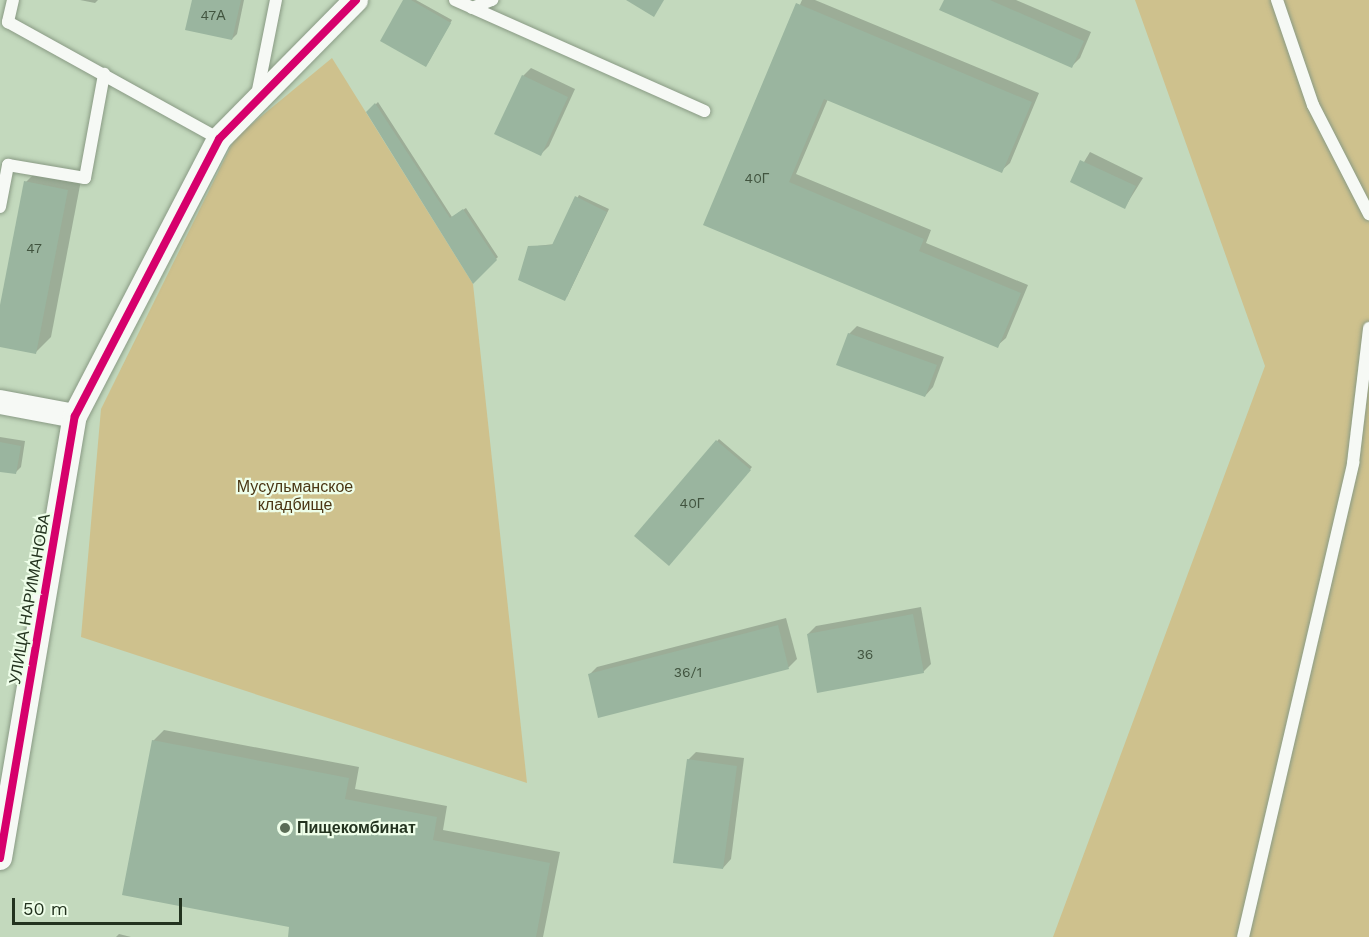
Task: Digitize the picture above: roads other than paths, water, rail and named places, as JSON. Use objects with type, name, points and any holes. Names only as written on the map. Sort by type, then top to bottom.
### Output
[{"type":"street","name":"УЛИЦА НАРИМАНОВА","points":[[0,858],[75,416],[219,139],[356,0]]},
{"type":"street","points":[[0,402],[75,416]]},
{"type":"lane","points":[[12,0],[4,21],[219,139]]},
{"type":"lane","points":[[255,102],[276,0]]},
{"type":"lane","points":[[455,0],[704,111]]},
{"type":"lane","points":[[472,8],[492,0]]},
{"type":"lane","points":[[1277,0],[1313,105],[1369,214]]},
{"type":"lane","points":[[0,207],[8,165],[85,178],[104,74]]},
{"type":"lane","points":[[1243,937],[1353,464],[1369,328]]},
{"type":"place","name":"Пищекомбинат","points":[[285,828]]},
{"type":"park label","name":"Мусульманское кладбище","points":[[295,496]]}]
